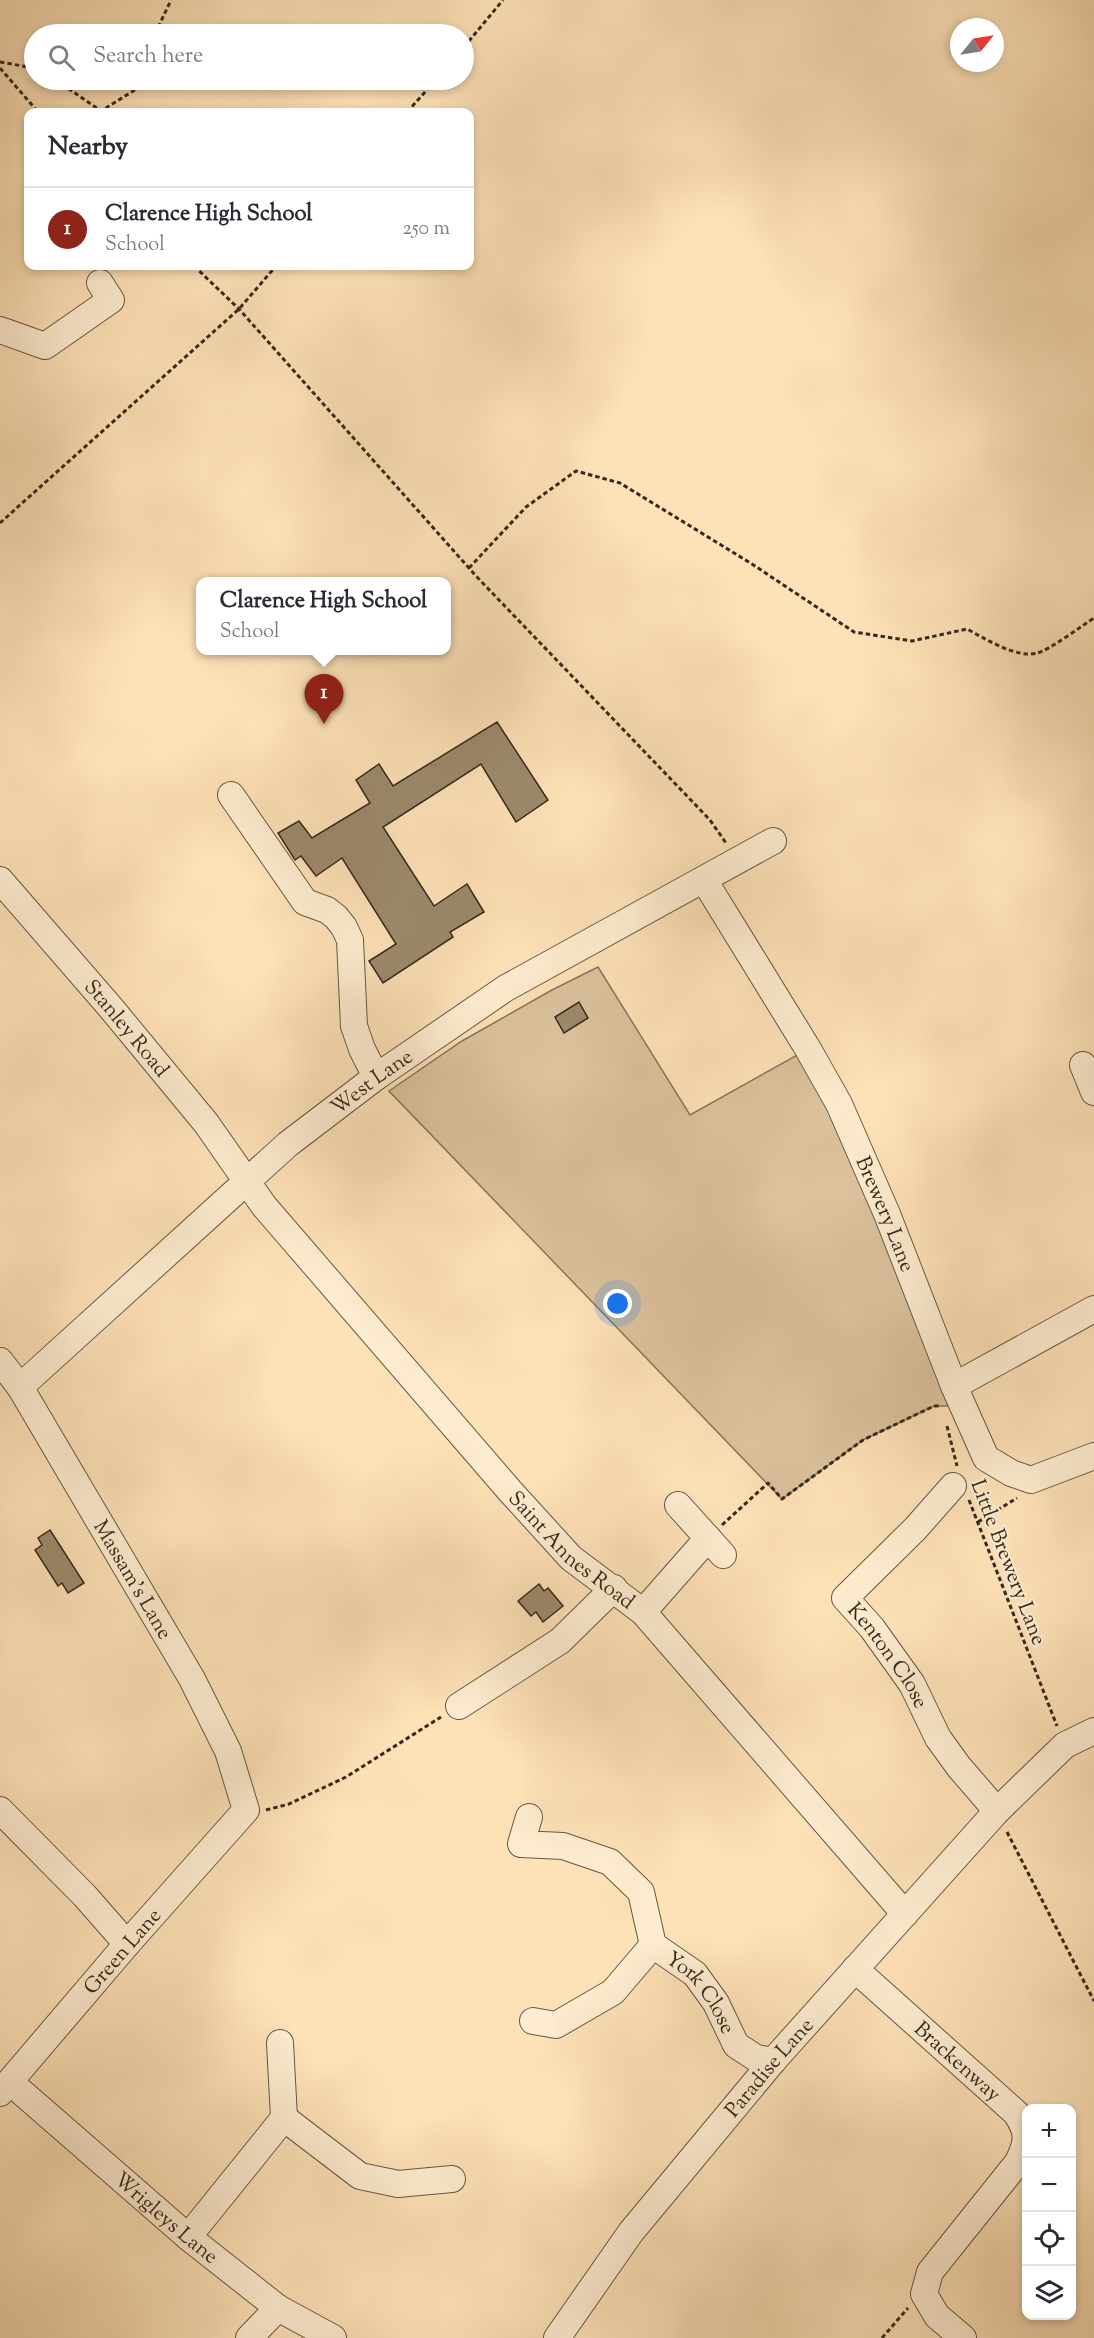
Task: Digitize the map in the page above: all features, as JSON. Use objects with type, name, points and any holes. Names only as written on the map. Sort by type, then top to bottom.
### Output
[{"type":"street","points":[[0,330],[45,346],[111,300],[100,283]]},
{"type":"street","points":[[231,795],[305,902],[327,910],[344,927],[350,940],[354,1026],[376,1077]]},
{"type":"street","name":"West Lane","points":[[20,1388],[288,1144],[376,1077],[506,988],[773,842]]},
{"type":"street","name":"Stanley Road","points":[[0,880],[126,1026],[206,1123],[248,1180]]},
{"type":"street","name":"Brewery Lane","points":[[704,880],[808,1049],[838,1104],[887,1214],[950,1396],[986,1458],[1011,1473],[1031,1480]]},
{"type":"street","points":[[1083,1065],[1094,1092]]},
{"type":"street","name":"Saint Annes Road","points":[[248,1180],[264,1206],[510,1491],[571,1557],[615,1588],[643,1612],[904,1914]]},
{"type":"street","points":[[950,1396],[1094,1309]]},
{"type":"street","name":"Massam's Lane","points":[[0,1361],[20,1388],[192,1679],[228,1751],[246,1810]]},
{"type":"street","points":[[1031,1480],[1094,1456]]},
{"type":"street","name":"Kenton Close","points":[[959,1483],[845,1598],[872,1628],[912,1684],[938,1738],[959,1767],[997,1811]]},
{"type":"street","points":[[643,1612],[715,1546],[678,1505]]},
{"type":"street","points":[[459,1706],[560,1641],[615,1588]]},
{"type":"street","name":"Paradise Lane","points":[[557,2338],[631,2232],[773,2061],[997,1811],[1065,1745],[1094,1731]]},
{"type":"street","points":[[0,1810],[85,1896],[127,1944]]},
{"type":"street","name":"Green Lane","points":[[5,2087],[127,1944],[246,1810]]},
{"type":"street","name":"York Close","points":[[529,1817],[521,1844],[563,1846],[610,1862],[641,1892],[653,1945],[695,1974],[716,2003],[736,2045],[756,2058],[773,2061]]},
{"type":"street","name":"York Close","points":[[549,2029],[613,1992],[653,1945]]},
{"type":"street","name":"Brackenway","points":[[855,1969],[1016,2113],[1026,2128],[1026,2146],[1018,2162],[930,2272],[924,2294]]},
{"type":"street","points":[[188,2237],[284,2118],[280,2043]]},
{"type":"street","name":"Wrigleys Lane","points":[[5,2087],[278,2308],[333,2338]]},
{"type":"street","points":[[284,2118],[360,2176],[398,2184],[452,2179]]},
{"type":"street","points":[[924,2294],[937,2316],[963,2338]]},
{"type":"street","points":[[249,2338],[278,2308]]},
{"type":"path","points":[[160,24],[171,0]]},
{"type":"path","points":[[474,35],[504,0]]},
{"type":"path","points":[[0,62],[24,66]]},
{"type":"path","points":[[0,68],[35,108]]},
{"type":"path","points":[[71,90],[97,108]]},
{"type":"path","points":[[106,108],[135,90]]},
{"type":"path","points":[[411,108],[427,90]]},
{"type":"path","points":[[198,270],[239,309],[469,568],[710,820],[737,860]]},
{"type":"path","points":[[0,523],[239,309],[273,270]]},
{"type":"path","points":[[469,568],[526,507],[576,471],[620,483],[752,564],[854,632],[912,641],[967,629],[1005,648],[1037,654],[1094,618]]},
{"type":"path","points":[[715,1546],[768,1483],[782,1499],[863,1440],[950,1396]]},
{"type":"path","name":"Little Brewery Lane","points":[[950,1396],[945,1416],[959,1483],[978,1522],[1065,1745]]},
{"type":"path","points":[[978,1522],[1031,1488],[1031,1480]]},
{"type":"path","points":[[246,1810],[269,1810],[289,1804],[346,1777],[459,1706]]},
{"type":"path","points":[[997,1811],[1094,2001]]},
{"type":"path","points":[[882,2338],[902,2312],[924,2294]]},
{"type":"shaded area","points":[[598,967],[690,1115],[808,1049],[953,1386],[947,1406],[934,1406],[863,1440],[782,1499],[389,1091],[462,1041]]},
{"type":"building","points":[[497,722],[548,800],[516,822],[481,764],[383,827],[434,906],[467,884],[484,912],[450,932],[453,937],[383,983],[369,961],[396,944],[342,858],[316,876],[301,856],[295,860],[278,833],[299,821],[312,838],[370,803],[356,780],[379,764],[393,786]]},
{"type":"building","points":[[579,1002],[588,1018],[564,1033],[555,1017]]},
{"type":"building","points":[[50,1530],[84,1583],[68,1593],[62,1583],[58,1586],[35,1550],[42,1545],[38,1538]]},
{"type":"building","points":[[539,1584],[544,1591],[548,1588],[563,1606],[543,1622],[536,1612],[531,1616],[518,1601]]},
{"type":"place","name":"Clarence High School","points":[[324,724]]}]
